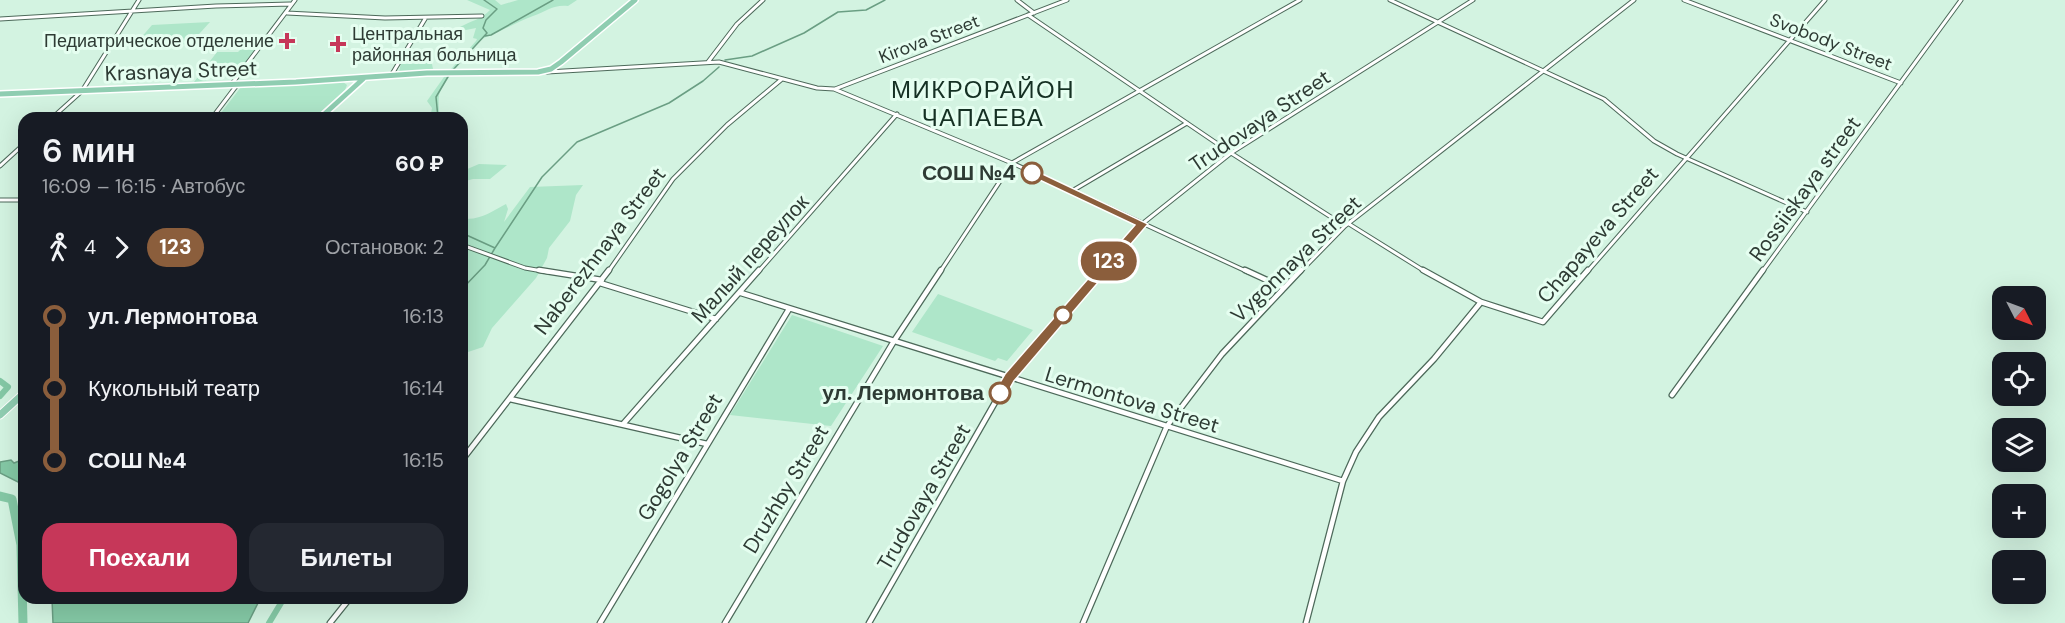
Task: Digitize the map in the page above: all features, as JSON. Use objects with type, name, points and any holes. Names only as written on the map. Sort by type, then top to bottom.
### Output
[{"type":"main road","points":[[538,72],[561,62],[634,0]]},
{"type":"main road","name":"Krasnaya Street","points":[[0,94],[234,85],[363,78],[392,74],[538,72]]},
{"type":"main road","points":[[326,112],[363,78]]},
{"type":"main road","points":[[0,415],[18,398]]},
{"type":"street","points":[[59,112],[82,91],[139,0]]},
{"type":"street","points":[[280,5],[282,0]]},
{"type":"street","points":[[216,112],[295,0]]},
{"type":"street","points":[[708,62],[737,24],[763,0]]},
{"type":"street","points":[[1017,0],[1034,13]]},
{"type":"street","name":"Kirova Street","points":[[834,89],[1066,0]]},
{"type":"street","points":[[1012,164],[1300,0]]},
{"type":"street","points":[[1390,0],[1616,106],[1654,141],[1687,159],[1807,212]]},
{"type":"street","name":"Trudovaya Street","points":[[869,623],[1009,378],[1142,224],[1231,153],[1473,0]]},
{"type":"street","name":"Vygonnaya Street","points":[[1083,623],[1167,426],[1222,354],[1347,225],[1634,0]]},
{"type":"street","name":"Svobody Street","points":[[1684,0],[1901,83]]},
{"type":"street","name":"Chapayeva Street","points":[[1481,302],[1543,322],[1825,0]]},
{"type":"street","name":"Rossiiskaya street","points":[[1672,395],[1961,0]]},
{"type":"street","points":[[0,19],[216,6],[290,4]]},
{"type":"street","points":[[287,13],[320,17],[426,19],[482,16]]},
{"type":"street","points":[[1028,15],[1231,153],[1414,265],[1481,302],[1434,359],[1379,417],[1356,452],[1343,481],[1306,623]]},
{"type":"street","points":[[392,74],[426,19]]},
{"type":"street","points":[[561,62],[561,68],[566,71]]},
{"type":"street","points":[[538,72],[708,62],[728,64],[817,88],[834,89],[1012,164],[1284,288]]},
{"type":"street","name":"Naberezhnaya Street","points":[[468,452],[601,282],[680,170],[727,125],[783,79]]},
{"type":"street","name":"Малый переулок","points":[[624,423],[897,114]]},
{"type":"street","points":[[1072,191],[1187,123]]},
{"type":"street","points":[[0,165],[18,149]]},
{"type":"street","name":"Druzhby Street","points":[[725,623],[894,341],[1012,164]]},
{"type":"street","points":[[0,200],[18,200]]},
{"type":"street","points":[[468,247],[525,268],[601,282],[716,320]]},
{"type":"street","name":"Lermontova Street","points":[[741,293],[1343,481]]},
{"type":"street","name":"Gogolya Street","points":[[600,623],[789,309]]},
{"type":"street","points":[[510,399],[624,423],[707,444]]},
{"type":"street","points":[[330,623],[345,604]]},
{"type":"shaded area","points":[[467,0],[495,0],[501,5],[518,0],[577,0],[568,6],[546,10],[481,40],[446,81],[439,95],[440,112],[431,112],[432,108],[427,101],[444,77],[477,39],[473,38],[476,28],[466,30],[460,27],[480,18],[490,10]]},
{"type":"shaded area","points":[[210,22],[190,44],[133,47],[152,25]]},
{"type":"shaded area","points":[[243,47],[257,47],[239,71],[213,72],[206,81],[194,82],[217,52],[238,52]]},
{"type":"shaded area","points":[[428,61],[432,64],[433,69],[399,72],[401,63]]},
{"type":"shaded area","points":[[343,82],[347,85],[345,90],[321,112],[222,112],[241,87]]},
{"type":"shaded area","points":[[479,164],[507,165],[490,179],[468,180],[468,169]]},
{"type":"shaded area","points":[[583,185],[576,195],[570,221],[549,248],[547,258],[536,278],[492,328],[483,347],[468,352],[468,219],[490,213],[506,204],[508,209],[504,222],[530,187]]},
{"type":"shaded area","points":[[938,294],[1033,330],[1007,361],[998,358],[995,361],[912,332]]},
{"type":"shaded area","points":[[792,315],[883,346],[831,426],[730,415]]},
{"type":"shaded area","points":[[11,460],[14,463],[18,461],[18,482],[0,473],[0,462]]},
{"type":"shaded area","points":[[52,604],[258,604],[248,623],[53,623]]},
{"type":"waterway","points":[[452,71],[487,33],[483,28],[486,20],[497,9],[484,0]]},
{"type":"waterway","points":[[485,36],[491,35],[553,0]]},
{"type":"waterway","points":[[725,60],[752,56],[804,33],[838,12],[866,10],[885,0]]},
{"type":"waterway","points":[[495,248],[542,177],[577,142],[669,103],[703,81],[719,67]]},
{"type":"waterway","points":[[437,112],[436,97],[449,75]]},
{"type":"waterway","points":[[468,236],[495,248]]},
{"type":"waterway","points":[[468,283],[485,265],[495,248]]},
{"type":"waterway","points":[[0,381],[8,387],[0,396]]},
{"type":"waterway","points":[[0,496],[12,499],[18,530]]},
{"type":"waterway","points":[[23,604],[23,623]]},
{"type":"waterway","points":[[269,623],[280,604]]},
{"type":"bus line","name":"123","points":[[1000,393],[1009,378],[1142,224],[1032,173]]},
{"type":"place","name":"Педиатрическое отделение","points":[[287,41]]},
{"type":"place","name":"Центральная районная больница","points":[[338,44]]},
{"type":"place","name":"СОШ №4","points":[[1032,173]]},
{"type":"place","name":"ул. Лермонтова","points":[[1000,393]]},
{"type":"district","name":"МИКРОРАЙОН ЧАПАЕВА","points":[[983,103]]}]
